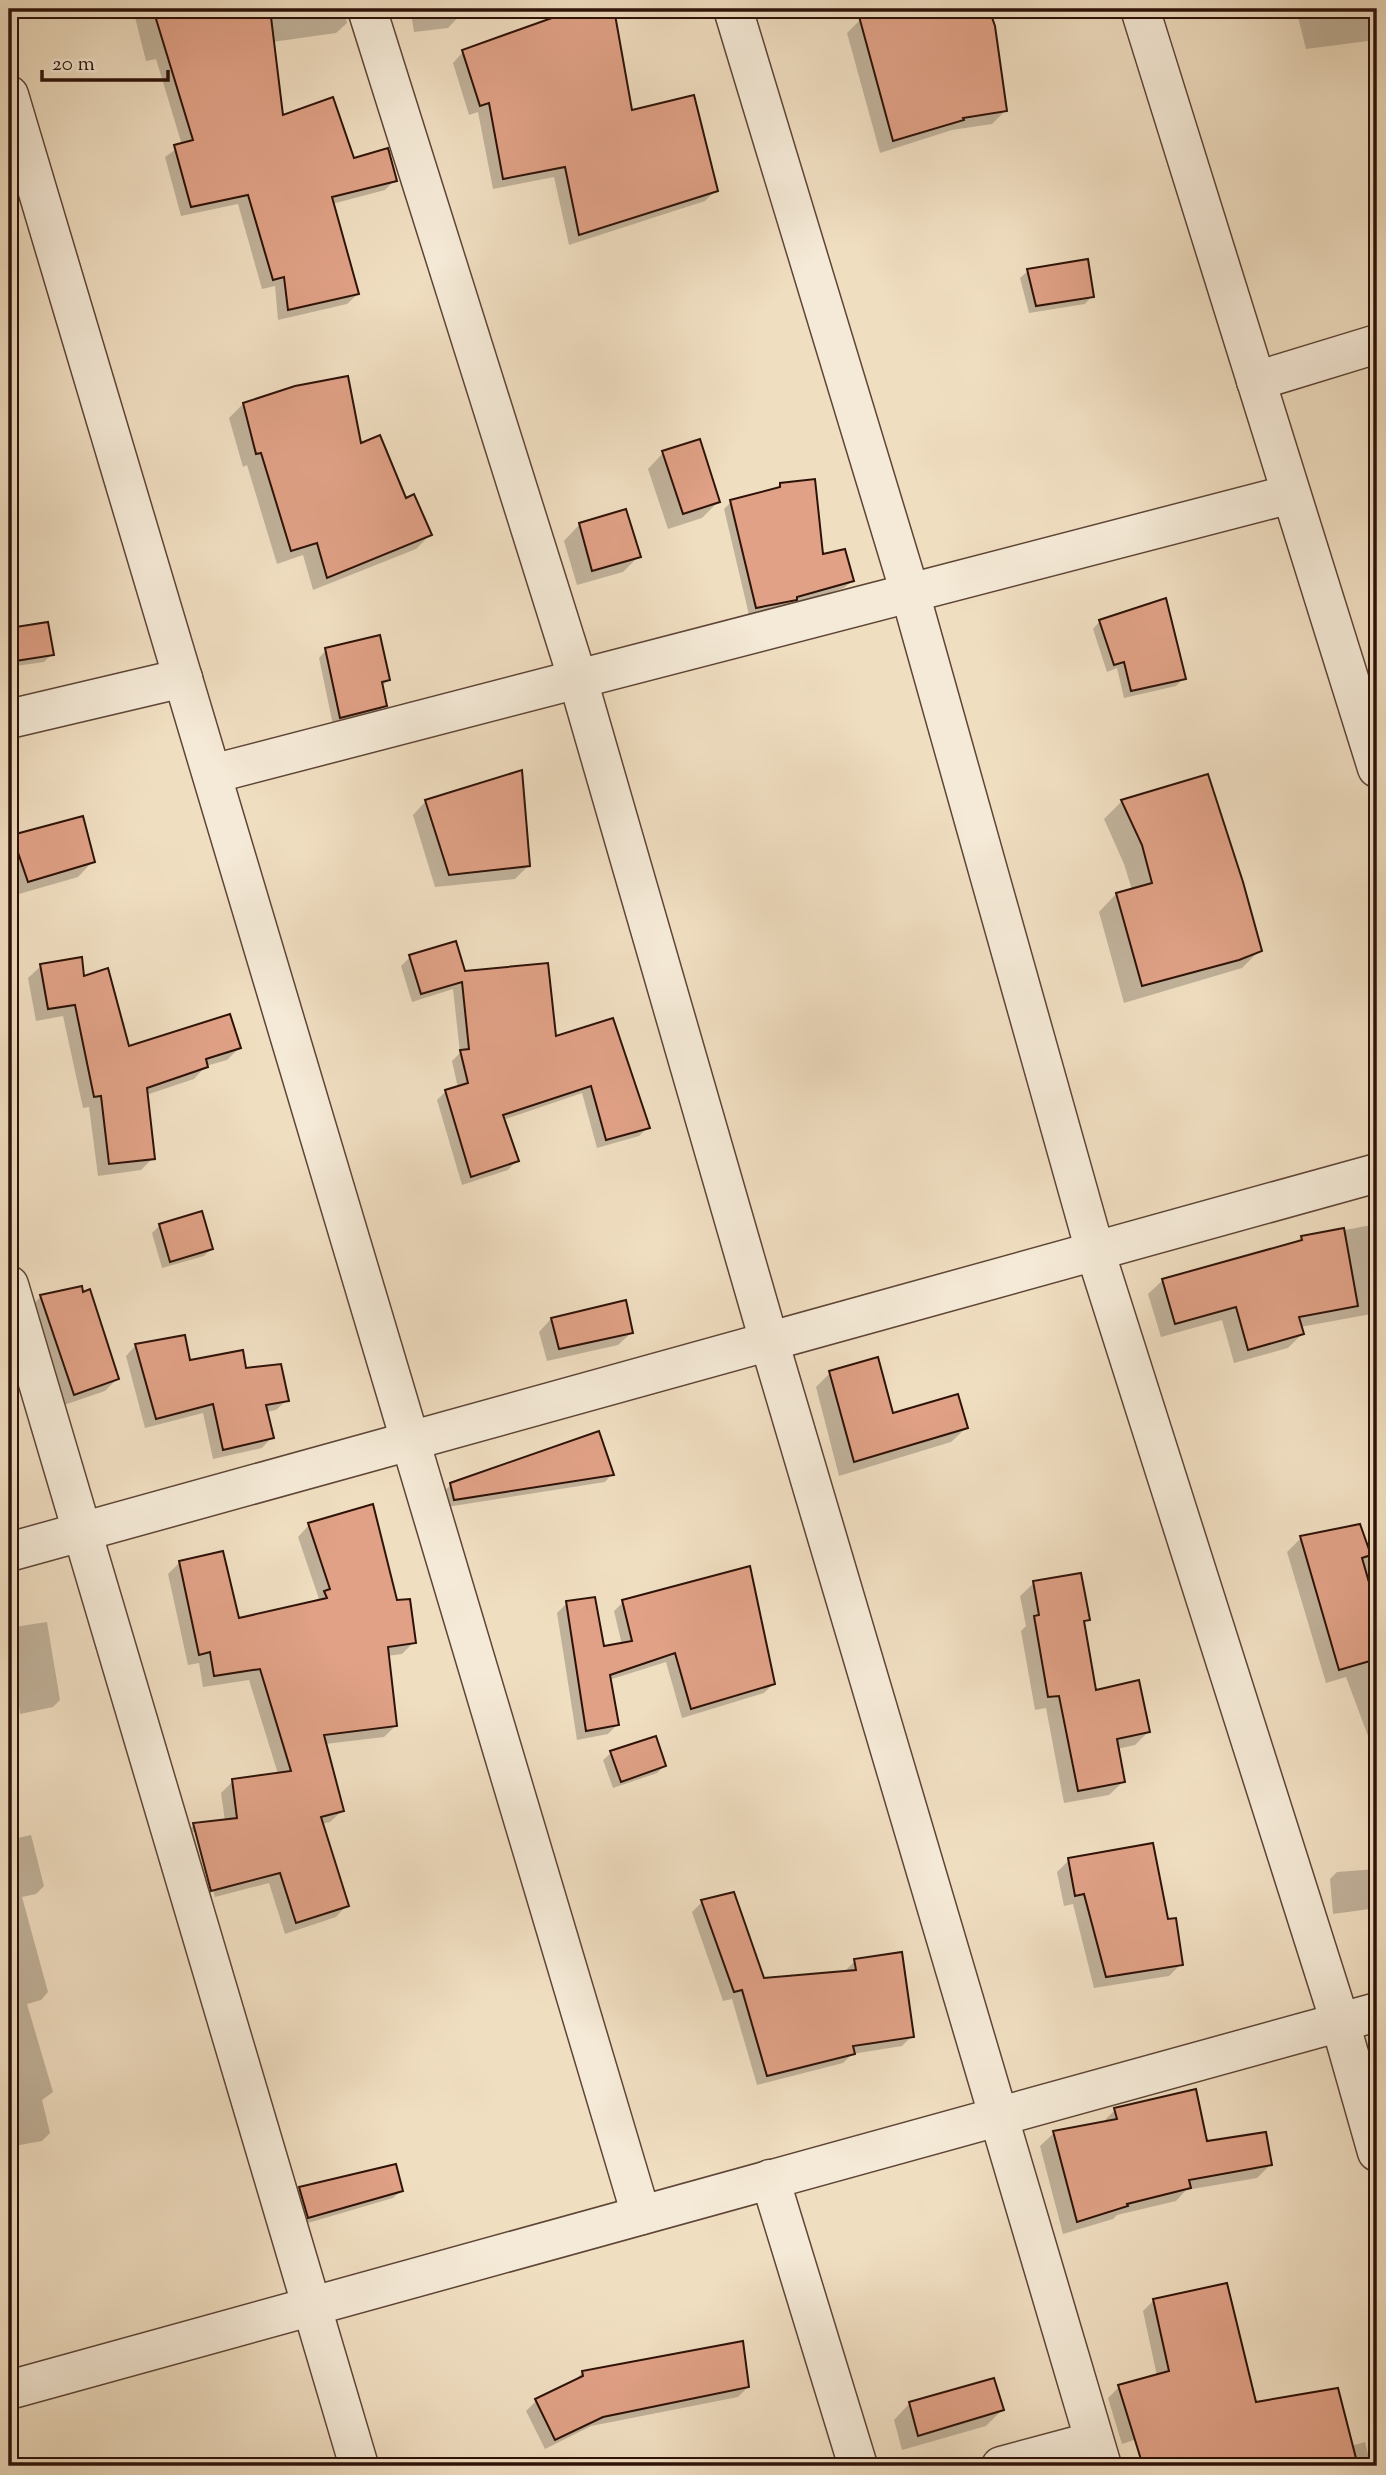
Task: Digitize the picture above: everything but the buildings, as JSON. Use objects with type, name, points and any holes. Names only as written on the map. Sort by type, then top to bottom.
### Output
[{"type":"street","points":[[367,9],[578,680],[769,1341],[1098,2454],[1001,2466]]},
{"type":"street","points":[[733,9],[910,593],[1095,1251],[1340,2022],[1377,2152]]},
{"type":"street","points":[[1140,9],[1377,768]]},
{"type":"street","points":[[9,95],[640,2215]]},
{"type":"street","points":[[1256,381],[1377,344]]},
{"type":"street","points":[[212,774],[1291,494]]},
{"type":"street","points":[[9,719],[183,678]]},
{"type":"street","points":[[9,1552],[1377,1172]]},
{"type":"street","points":[[9,1284],[359,2466]]},
{"type":"street","points":[[9,2390],[1377,2012]]},
{"type":"street","points":[[770,2179],[858,2466]]}]
